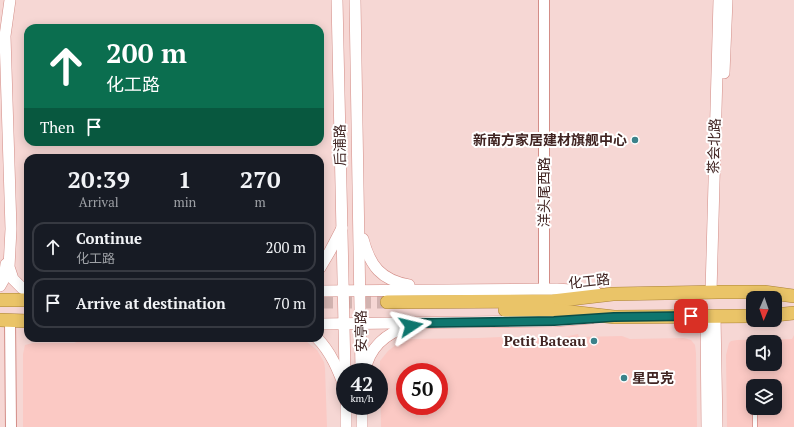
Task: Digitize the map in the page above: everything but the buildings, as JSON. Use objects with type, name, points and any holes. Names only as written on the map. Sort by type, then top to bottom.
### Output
[{"type":"highway","points":[[769,291],[794,286]]},
{"type":"highway","name":"化工路","points":[[746,292],[613,294],[553,301],[387,306],[553,310],[614,317],[746,316]]},
{"type":"highway","name":"化工路","points":[[782,294],[794,296]]},
{"type":"highway","points":[[0,300],[24,300]]},
{"type":"highway","points":[[782,315],[794,313]]},
{"type":"highway","points":[[782,317],[794,320]]},
{"type":"highway","points":[[5,320],[24,321]]},
{"type":"main road","points":[[0,12],[2,0]]},
{"type":"main road","points":[[10,0],[5,36],[11,229],[9,267],[13,279],[24,289]]},
{"type":"main road","name":"后浦路","points":[[337,0],[344,290]]},
{"type":"main road","name":"后浦路","points":[[355,0],[360,290]]},
{"type":"main road","name":"茶会北路","points":[[714,292],[719,0]]},
{"type":"main road","name":"茶会北路","points":[[714,292],[727,0]]},
{"type":"main road","points":[[0,84],[6,266],[4,279],[0,286]]},
{"type":"main road","points":[[324,261],[343,226]]},
{"type":"main road","points":[[359,226],[369,256],[380,273],[396,283],[435,290]]},
{"type":"main road","points":[[324,291],[544,289],[613,294]]},
{"type":"main road","name":"安亭路","points":[[344,290],[345,363]]},
{"type":"main road","name":"安亭路","points":[[360,290],[362,363]]},
{"type":"main road","points":[[707,427],[710,316]]},
{"type":"main road","points":[[710,316],[717,427]]},
{"type":"main road","points":[[324,324],[554,321],[614,317]]},
{"type":"main road","points":[[368,363],[370,356],[386,336],[400,329],[422,323]]},
{"type":"main road","points":[[321,342],[330,354],[336,368]]},
{"type":"main road","points":[[346,415],[346,427]]},
{"type":"main road","points":[[362,415],[362,427]]},
{"type":"street","name":"洋头尾西路","points":[[544,0],[544,289]]},
{"type":"street","points":[[5,320],[11,427]]},
{"type":"lane","points":[[755,415],[755,427]]},
{"type":"shaded area","points":[[578,334],[579,337],[622,336],[630,339],[684,338],[691,340],[695,345],[696,353],[697,427],[381,427],[381,415],[388,415],[388,363],[380,363],[380,361],[388,351],[402,340],[501,337],[503,341],[507,338],[559,338]]},
{"type":"shaded area","points":[[794,335],[794,427],[727,427],[726,355],[729,343],[731,341],[746,340],[746,371],[782,371],[782,339],[792,339]]},
{"type":"shaded area","points":[[307,342],[317,350],[324,362],[327,427],[23,427],[23,354],[25,345],[33,343]]},
{"type":"tunnel","points":[[324,302],[387,302]]},
{"type":"place","name":"新南方家居建材旗舰中心","points":[[635,140]]},
{"type":"place","name":"Petit Bateau","points":[[594,341]]},
{"type":"place","name":"星巴克","points":[[624,378]]},
{"type":"route","points":[[411,326],[422,323],[554,321],[614,317],[691,316]]}]
